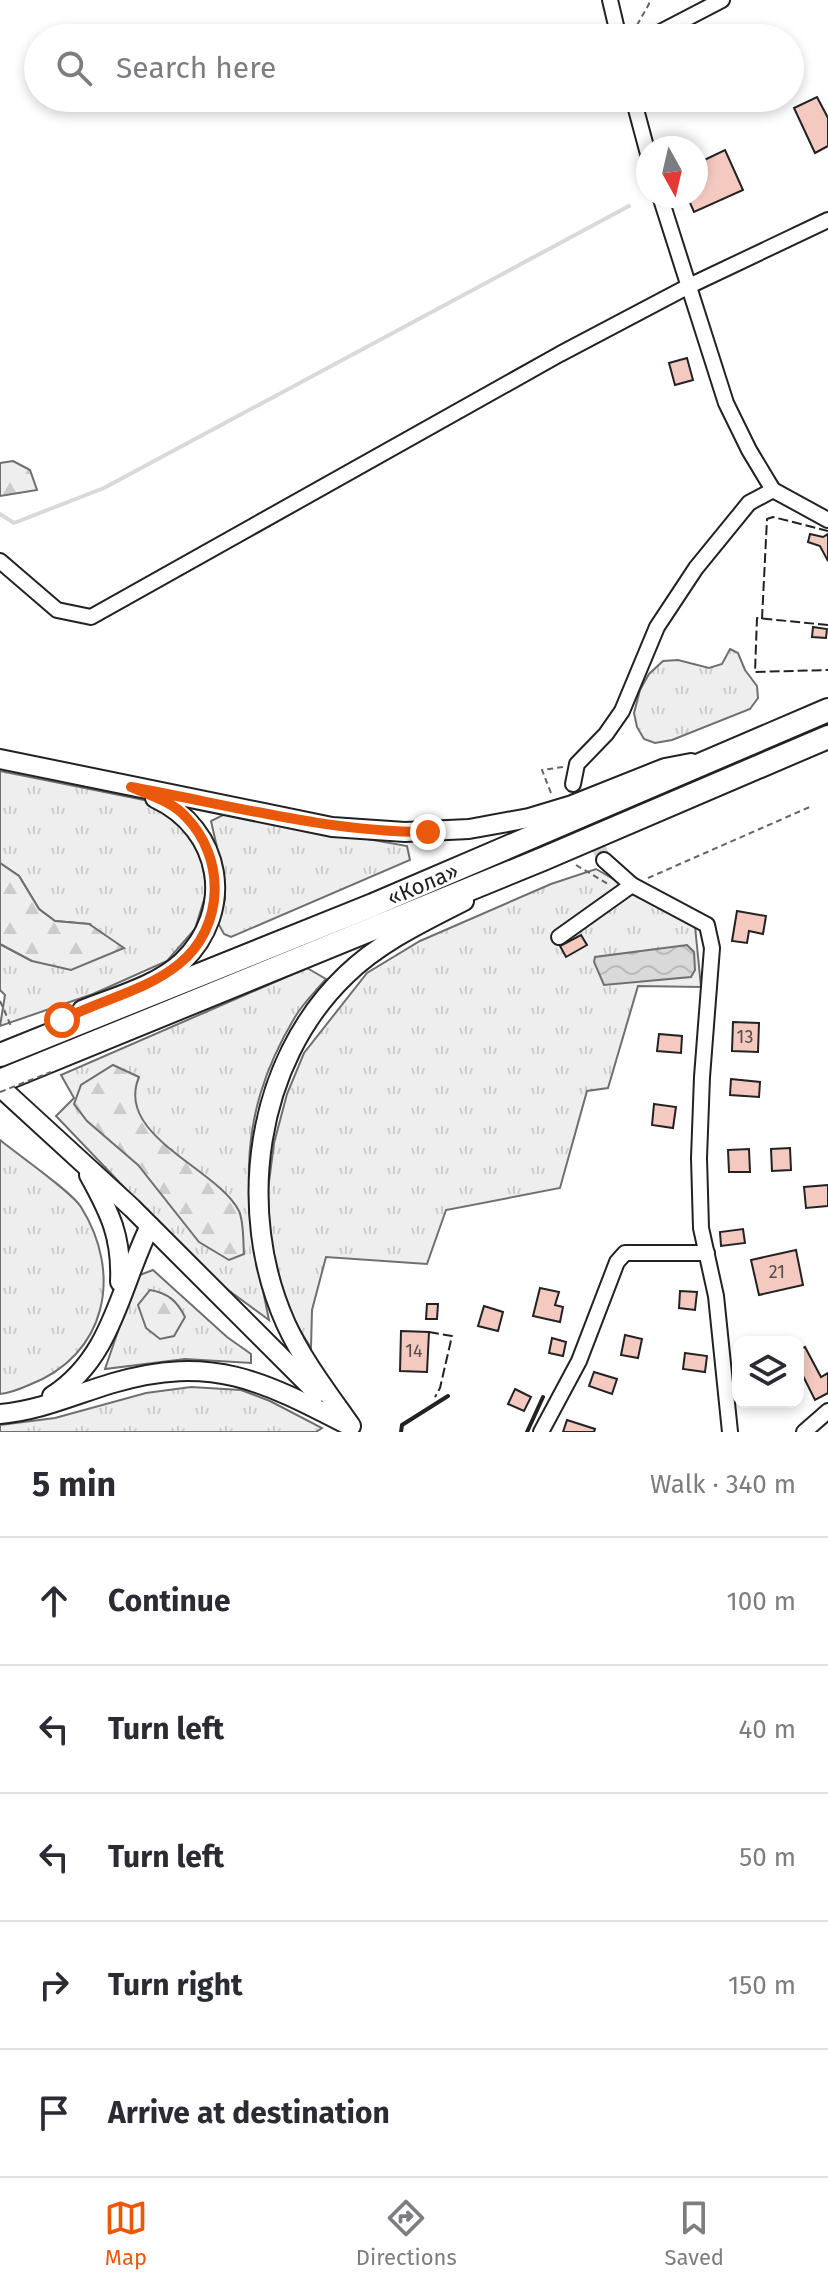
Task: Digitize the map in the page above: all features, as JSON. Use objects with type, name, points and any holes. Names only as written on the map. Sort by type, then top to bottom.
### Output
[{"type":"highway","name":"«Кола»","points":[[6,1053],[359,911],[828,710]]},
{"type":"highway","name":"«Кола»","points":[[0,1087],[828,737]]},
{"type":"main road","points":[[0,759],[332,827],[379,832],[428,832],[487,827],[529,818],[572,805],[665,768],[721,757]]},
{"type":"main road","points":[[6,1053],[71,1015],[160,978],[182,962],[206,929],[212,914],[215,887],[213,865],[203,838],[178,810],[131,787]]},
{"type":"main road","points":[[354,1429],[298,1348],[275,1295],[266,1264],[259,1183],[262,1142],[273,1095],[284,1067],[312,1016],[332,990],[358,965],[404,933],[543,859]]},
{"type":"main road","points":[[0,1087],[150,1226],[354,1429]]},
{"type":"main road","points":[[81,1162],[105,1202],[116,1229],[120,1262],[118,1305]]},
{"type":"main road","points":[[0,1413],[43,1401],[68,1385],[99,1349],[111,1327],[134,1257],[150,1226]]},
{"type":"main road","points":[[0,1413],[32,1409],[136,1378],[207,1370],[242,1376],[270,1386],[354,1429]]},
{"type":"street","points":[[610,0],[616,24]]},
{"type":"street","points":[[676,24],[722,0]]},
{"type":"street","points":[[637,112],[643,136]]},
{"type":"street","points":[[664,208],[726,403],[749,450],[773,490],[828,520]]},
{"type":"street","points":[[0,561],[57,610],[91,617],[560,354],[687,287],[828,220]]},
{"type":"street","points":[[573,784],[577,764],[606,734],[622,711],[657,627],[696,568],[749,503],[773,490]]},
{"type":"street","points":[[604,860],[627,889],[707,925],[712,948],[702,1077],[699,1158],[701,1228],[716,1296],[730,1432]]},
{"type":"street","points":[[559,937],[627,889]]},
{"type":"street","points":[[541,1432],[579,1361],[617,1262],[625,1253],[707,1253]]},
{"type":"street","points":[[804,1432],[828,1411]]},
{"type":"path","points":[[638,24],[649,0]]},
{"type":"path","points":[[550,791],[542,770],[577,764]]},
{"type":"path","points":[[575,864],[627,889],[812,806]]},
{"type":"path","points":[[0,1001],[11,1026]]},
{"type":"path","points":[[0,1087],[42,1070]]},
{"type":"green space","points":[[13,461],[30,470],[37,490],[0,496],[0,463]]},
{"type":"green space","points":[[730,649],[738,653],[745,670],[757,686],[758,698],[750,709],[672,740],[655,743],[644,739],[634,713],[640,690],[649,674],[663,661],[678,660],[709,668],[722,664]]},
{"type":"green space","points":[[0,771],[159,803],[199,847],[207,890],[195,929],[167,961],[93,994],[0,1026],[5,995],[0,990],[0,944],[32,961],[89,924],[55,921],[39,909],[19,876],[0,863]]},
{"type":"green space","points":[[225,814],[407,846],[410,860],[231,937],[224,934],[218,923],[225,899],[223,874],[211,821]]},
{"type":"green space","points":[[0,863],[19,876],[39,909],[55,921],[89,924],[124,948],[71,970],[32,961],[0,944]]},
{"type":"green space","points":[[596,869],[695,926],[701,987],[638,986],[608,1088],[587,1091],[560,1188],[446,1210],[427,1264],[326,1257],[312,1310],[311,1348],[289,1313],[272,1271],[266,1205],[274,1143],[287,1094],[304,1053],[367,973],[420,941],[551,884]]},
{"type":"green space","points":[[307,968],[326,979],[298,1012],[275,1056],[252,1129],[250,1201],[269,1320],[209,1276],[56,1116],[74,1098],[61,1075]]},
{"type":"green space","points":[[113,1065],[139,1077],[135,1098],[141,1117],[154,1134],[211,1180],[239,1211],[244,1254],[229,1260],[199,1242],[138,1165],[87,1121],[74,1104],[81,1085]]},
{"type":"green space","points":[[0,1140],[76,1200],[94,1233],[102,1259],[104,1285],[100,1310],[91,1333],[76,1354],[55,1371],[22,1388],[0,1394]]},
{"type":"green space","points":[[153,1270],[227,1337],[251,1354],[251,1363],[185,1359],[105,1369],[137,1276]]},
{"type":"green space","points":[[150,1290],[171,1299],[185,1317],[174,1336],[160,1339],[146,1328],[138,1305]]},
{"type":"green space","points":[[191,1387],[241,1390],[322,1428],[316,1432],[0,1432],[0,1425],[55,1418],[146,1393]]},
{"type":"water","points":[[687,945],[694,952],[695,970],[691,977],[604,985],[594,962],[595,957]]},
{"type":"building","points":[[817,97],[828,118],[828,146],[815,153],[796,112],[804,112],[804,103]]},
{"type":"building","points":[[725,150],[743,190],[708,206],[708,158]]},
{"type":"building","points":[[687,358],[693,380],[675,385],[669,363]]},
{"type":"building","points":[[810,534],[823,537],[828,534],[828,561],[820,546],[808,542]]},
{"type":"building","points":[[813,627],[827,629],[826,638],[812,637]]},
{"type":"building","points":[[737,911],[766,916],[763,934],[749,931],[747,943],[732,941]]},
{"type":"building","points":[[581,935],[587,945],[566,957],[560,946]]},
{"type":"building","points":[[733,1022],[759,1023],[758,1052],[732,1051]]},
{"type":"building","points":[[659,1034],[682,1036],[681,1053],[657,1051]]},
{"type":"building","points":[[731,1079],[760,1082],[759,1097],[730,1095]]},
{"type":"building","points":[[654,1104],[676,1107],[673,1128],[652,1125]]},
{"type":"building","points":[[790,1148],[791,1170],[772,1171],[771,1149]]},
{"type":"building","points":[[749,1149],[750,1172],[729,1172],[728,1150]]},
{"type":"building","points":[[828,1185],[828,1206],[806,1208],[804,1187]]},
{"type":"building","points":[[743,1229],[745,1243],[721,1246],[720,1232]]},
{"type":"building","points":[[796,1250],[803,1285],[759,1295],[751,1260]]},
{"type":"building","points":[[540,1288],[559,1292],[555,1305],[563,1307],[560,1322],[533,1316]]},
{"type":"building","points":[[680,1291],[697,1292],[695,1310],[679,1308]]},
{"type":"building","points":[[427,1304],[438,1304],[437,1319],[426,1319]]},
{"type":"building","points":[[484,1306],[503,1312],[498,1331],[478,1326]]},
{"type":"building","points":[[401,1331],[429,1332],[427,1372],[400,1371]]},
{"type":"building","points":[[625,1335],[642,1339],[638,1358],[621,1355]]},
{"type":"building","points":[[552,1338],[566,1342],[563,1356],[549,1353]]},
{"type":"building","points":[[804,1348],[821,1377],[828,1373],[828,1393],[815,1400],[804,1378]]},
{"type":"building","points":[[685,1353],[707,1356],[705,1372],[683,1369]]},
{"type":"building","points":[[594,1372],[617,1379],[612,1394],[589,1386]]},
{"type":"building","points":[[515,1389],[531,1397],[524,1411],[508,1404]]},
{"type":"building","points":[[567,1420],[595,1429],[594,1432],[563,1432]]},
{"type":"waterway","points":[[0,514],[14,523],[104,488],[629,206]]},
{"type":"tunnel","points":[[573,784],[604,860]]},
{"type":"fence","points":[[762,619],[767,519],[773,517],[828,531]]},
{"type":"fence","points":[[828,625],[757,618],[755,672],[828,670]]},
{"type":"fence","points":[[429,1332],[452,1336],[440,1388],[435,1397]]},
{"type":"wall","points":[[401,1432],[402,1425],[448,1396]]},
{"type":"wall","points":[[527,1432],[543,1397]]},
{"type":"route","points":[[62,1020],[160,978],[182,962],[197,944],[212,914],[215,876],[203,838],[184,814],[131,787],[332,827],[379,832],[428,832]]}]
